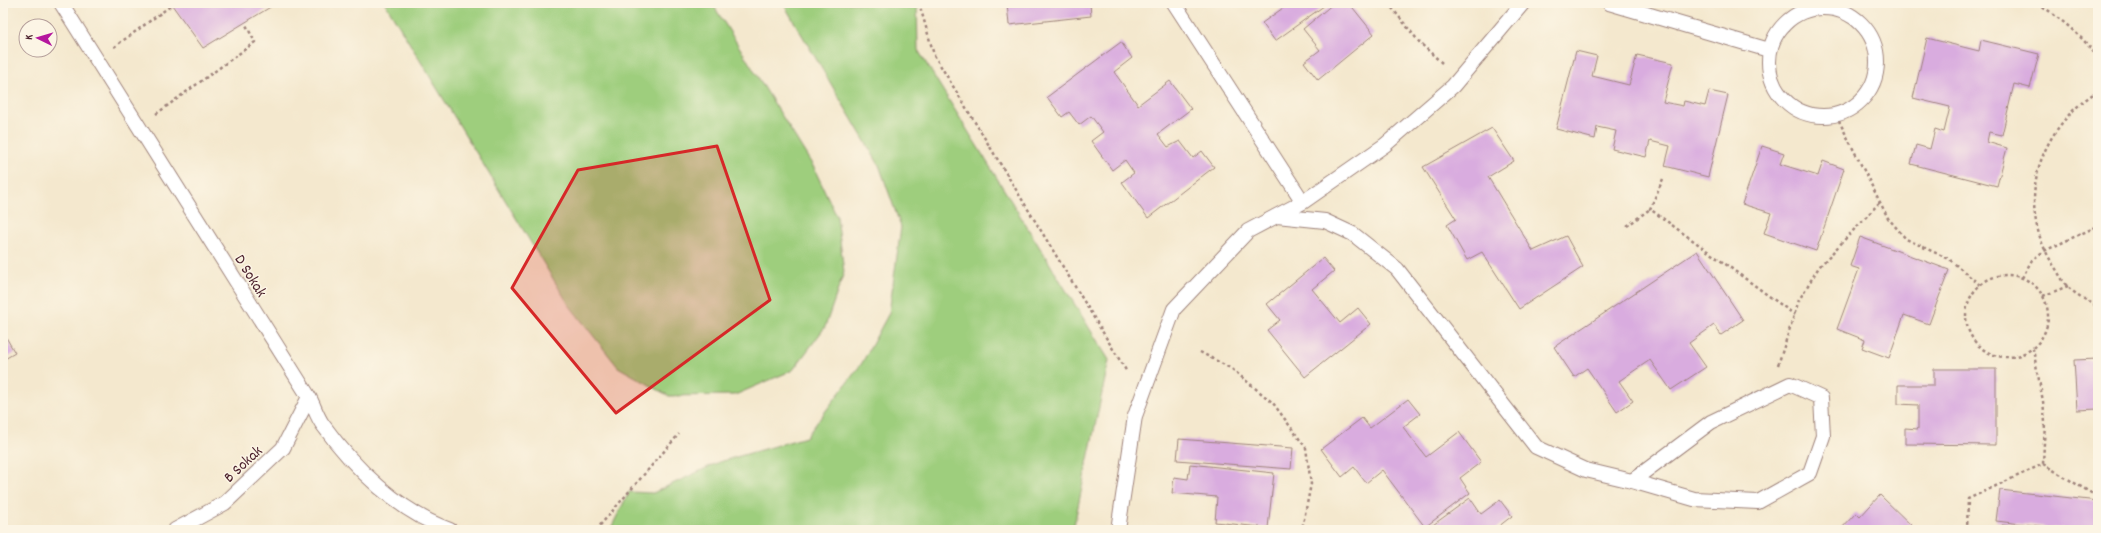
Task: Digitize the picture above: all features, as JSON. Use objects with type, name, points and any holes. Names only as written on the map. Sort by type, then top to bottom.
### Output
[{"type":"lane","name":"D Sokak","points":[[60,3],[309,397],[322,424],[374,484],[430,523],[450,530]]},
{"type":"lane","points":[[1174,3],[1303,202]]},
{"type":"lane","points":[[1118,530],[1135,416],[1174,309],[1248,231],[1303,202],[1385,145],[1459,78],[1523,3]]},
{"type":"lane","points":[[1609,3],[1769,50]]},
{"type":"lane","points":[[1822,7],[1841,10],[1862,23],[1872,39],[1877,57],[1876,76],[1868,94],[1853,108],[1836,115],[1820,117],[1801,113],[1786,103],[1774,88],[1768,69],[1769,50],[1775,34],[1787,20],[1804,10],[1822,7]]},
{"type":"lane","points":[[1277,216],[1325,221],[1353,234],[1397,269],[1536,447],[1586,470],[1632,481],[1694,499],[1758,502],[1810,473],[1823,436],[1821,398],[1790,384],[1711,422],[1632,481]]},
{"type":"lane","name":"B Sokak","points":[[175,530],[225,503],[283,448],[309,397]]},
{"type":"path","points":[[919,3],[934,55],[1142,396]]},
{"type":"path","points":[[1388,3],[1420,43],[1459,78]]},
{"type":"path","points":[[2038,3],[2064,22],[2092,49],[2098,58]]},
{"type":"path","points":[[96,60],[172,5]]},
{"type":"path","points":[[138,128],[255,42],[245,23]]},
{"type":"path","points":[[2098,91],[2074,108],[2059,124],[2048,141],[2039,165],[2034,188],[2034,215],[2044,251],[2068,286],[2098,307]]},
{"type":"path","points":[[1836,115],[1888,218],[1906,239],[1949,259],[1980,285]]},
{"type":"path","points":[[1627,226],[1650,209],[1663,179]]},
{"type":"path","points":[[1769,394],[1799,300],[1819,267],[1880,202]]},
{"type":"path","points":[[1650,209],[1795,315]]},
{"type":"path","points":[[2022,278],[2032,260],[2044,251],[2098,226]]},
{"type":"path","points":[[2008,275],[2022,278],[2034,285],[2043,296],[2048,311],[2047,325],[2042,338],[2032,349],[2016,357],[2001,357],[1981,348],[1972,337],[1967,324],[1966,310],[1972,296],[1980,285],[1994,278],[2008,275]]},
{"type":"path","points":[[2043,296],[2068,286]]},
{"type":"path","points":[[2032,349],[2043,401],[2045,422],[2043,464]]},
{"type":"path","points":[[1200,352],[1232,369],[1273,403],[1306,448],[1311,484],[1303,524],[1304,530]]},
{"type":"path","points":[[596,530],[679,434]]},
{"type":"path","points":[[2043,464],[2098,497]]},
{"type":"path","points":[[1967,530],[1968,499],[2043,464]]},
{"type":"highlighted area","points":[[717,146],[770,300],[616,413],[512,288],[578,170]]},
{"type":"green space","points":[[385,3],[712,3],[813,166],[837,217],[844,272],[825,327],[793,370],[735,395],[669,396],[618,367],[569,305]]},
{"type":"green space","points":[[783,3],[917,3],[918,50],[1109,360],[1073,530],[611,528],[629,492],[653,493],[719,462],[806,437],[862,363],[889,313],[901,227],[879,165]]},
{"type":"building","points":[[174,3],[277,3],[203,48],[172,5]]},
{"type":"building","points":[[1007,3],[1090,3],[1091,16],[1009,25]]},
{"type":"building","points":[[1290,3],[1328,3],[1275,41],[1262,23]]},
{"type":"building","points":[[1334,3],[1349,3],[1374,34],[1318,80],[1304,62],[1320,50],[1303,29]]},
{"type":"building","points":[[1927,38],[1979,51],[1981,40],[2039,54],[2030,88],[2014,84],[2002,135],[1989,132],[1987,142],[2007,148],[1997,186],[1911,164],[1916,145],[1930,149],[1935,129],[1944,132],[1950,107],[1913,98]]},
{"type":"building","points":[[1121,42],[1132,58],[1114,72],[1138,105],[1170,81],[1191,109],[1158,134],[1168,147],[1180,141],[1193,158],[1202,151],[1214,167],[1148,218],[1122,182],[1134,173],[1125,160],[1112,170],[1091,141],[1103,132],[1091,116],[1079,125],[1069,112],[1062,117],[1047,97]]},
{"type":"building","points":[[1576,51],[1597,56],[1592,76],[1629,85],[1637,55],[1673,63],[1663,102],[1683,106],[1684,101],[1705,106],[1709,91],[1728,95],[1708,177],[1665,166],[1670,146],[1650,141],[1646,157],[1612,149],[1616,131],[1597,127],[1595,139],[1556,129]]},
{"type":"building","points":[[1492,128],[1514,161],[1488,177],[1533,251],[1566,236],[1583,267],[1519,309],[1482,252],[1467,260],[1447,225],[1456,219],[1423,167]]},
{"type":"building","points":[[1762,146],[1784,153],[1780,164],[1818,176],[1823,161],[1844,169],[1816,251],[1764,233],[1771,213],[1742,204]]},
{"type":"building","points":[[1860,237],[1949,270],[1929,324],[1904,315],[1889,358],[1862,348],[1865,340],[1837,329],[1859,269],[1850,266]]},
{"type":"building","points":[[1697,251],[1743,320],[1721,335],[1714,325],[1689,343],[1706,367],[1671,390],[1650,360],[1619,381],[1633,401],[1617,412],[1587,368],[1574,377],[1554,347]]},
{"type":"building","points":[[1323,258],[1334,271],[1312,289],[1340,323],[1358,308],[1371,324],[1305,377],[1267,330],[1280,320],[1267,304]]},
{"type":"building","points":[[3,332],[15,353],[3,360]]},
{"type":"building","points":[[2098,359],[2098,409],[2077,410],[2074,360]]},
{"type":"building","points":[[1934,369],[1996,369],[1996,445],[1905,444],[1905,428],[1918,429],[1918,405],[1898,404],[1898,385],[1934,385]]},
{"type":"building","points":[[1408,399],[1420,414],[1403,427],[1426,457],[1459,432],[1481,462],[1460,478],[1470,493],[1425,527],[1382,470],[1366,483],[1354,467],[1342,477],[1321,449],[1362,418],[1370,428]]},
{"type":"building","points":[[1179,439],[1293,448],[1291,469],[1177,460]]},
{"type":"building","points":[[1190,464],[1274,473],[1268,528],[1215,522],[1217,497],[1172,493],[1174,477],[1188,479]]},
{"type":"building","points":[[2000,490],[2098,501],[2097,530],[2073,530],[1996,521]]},
{"type":"building","points":[[1880,495],[1916,530],[1840,530],[1856,513],[1860,517]]},
{"type":"building","points":[[1470,498],[1481,514],[1500,500],[1512,516],[1494,530],[1426,530]]},
{"type":"building","points":[[2002,525],[2041,529],[2041,530],[2001,530]]}]
